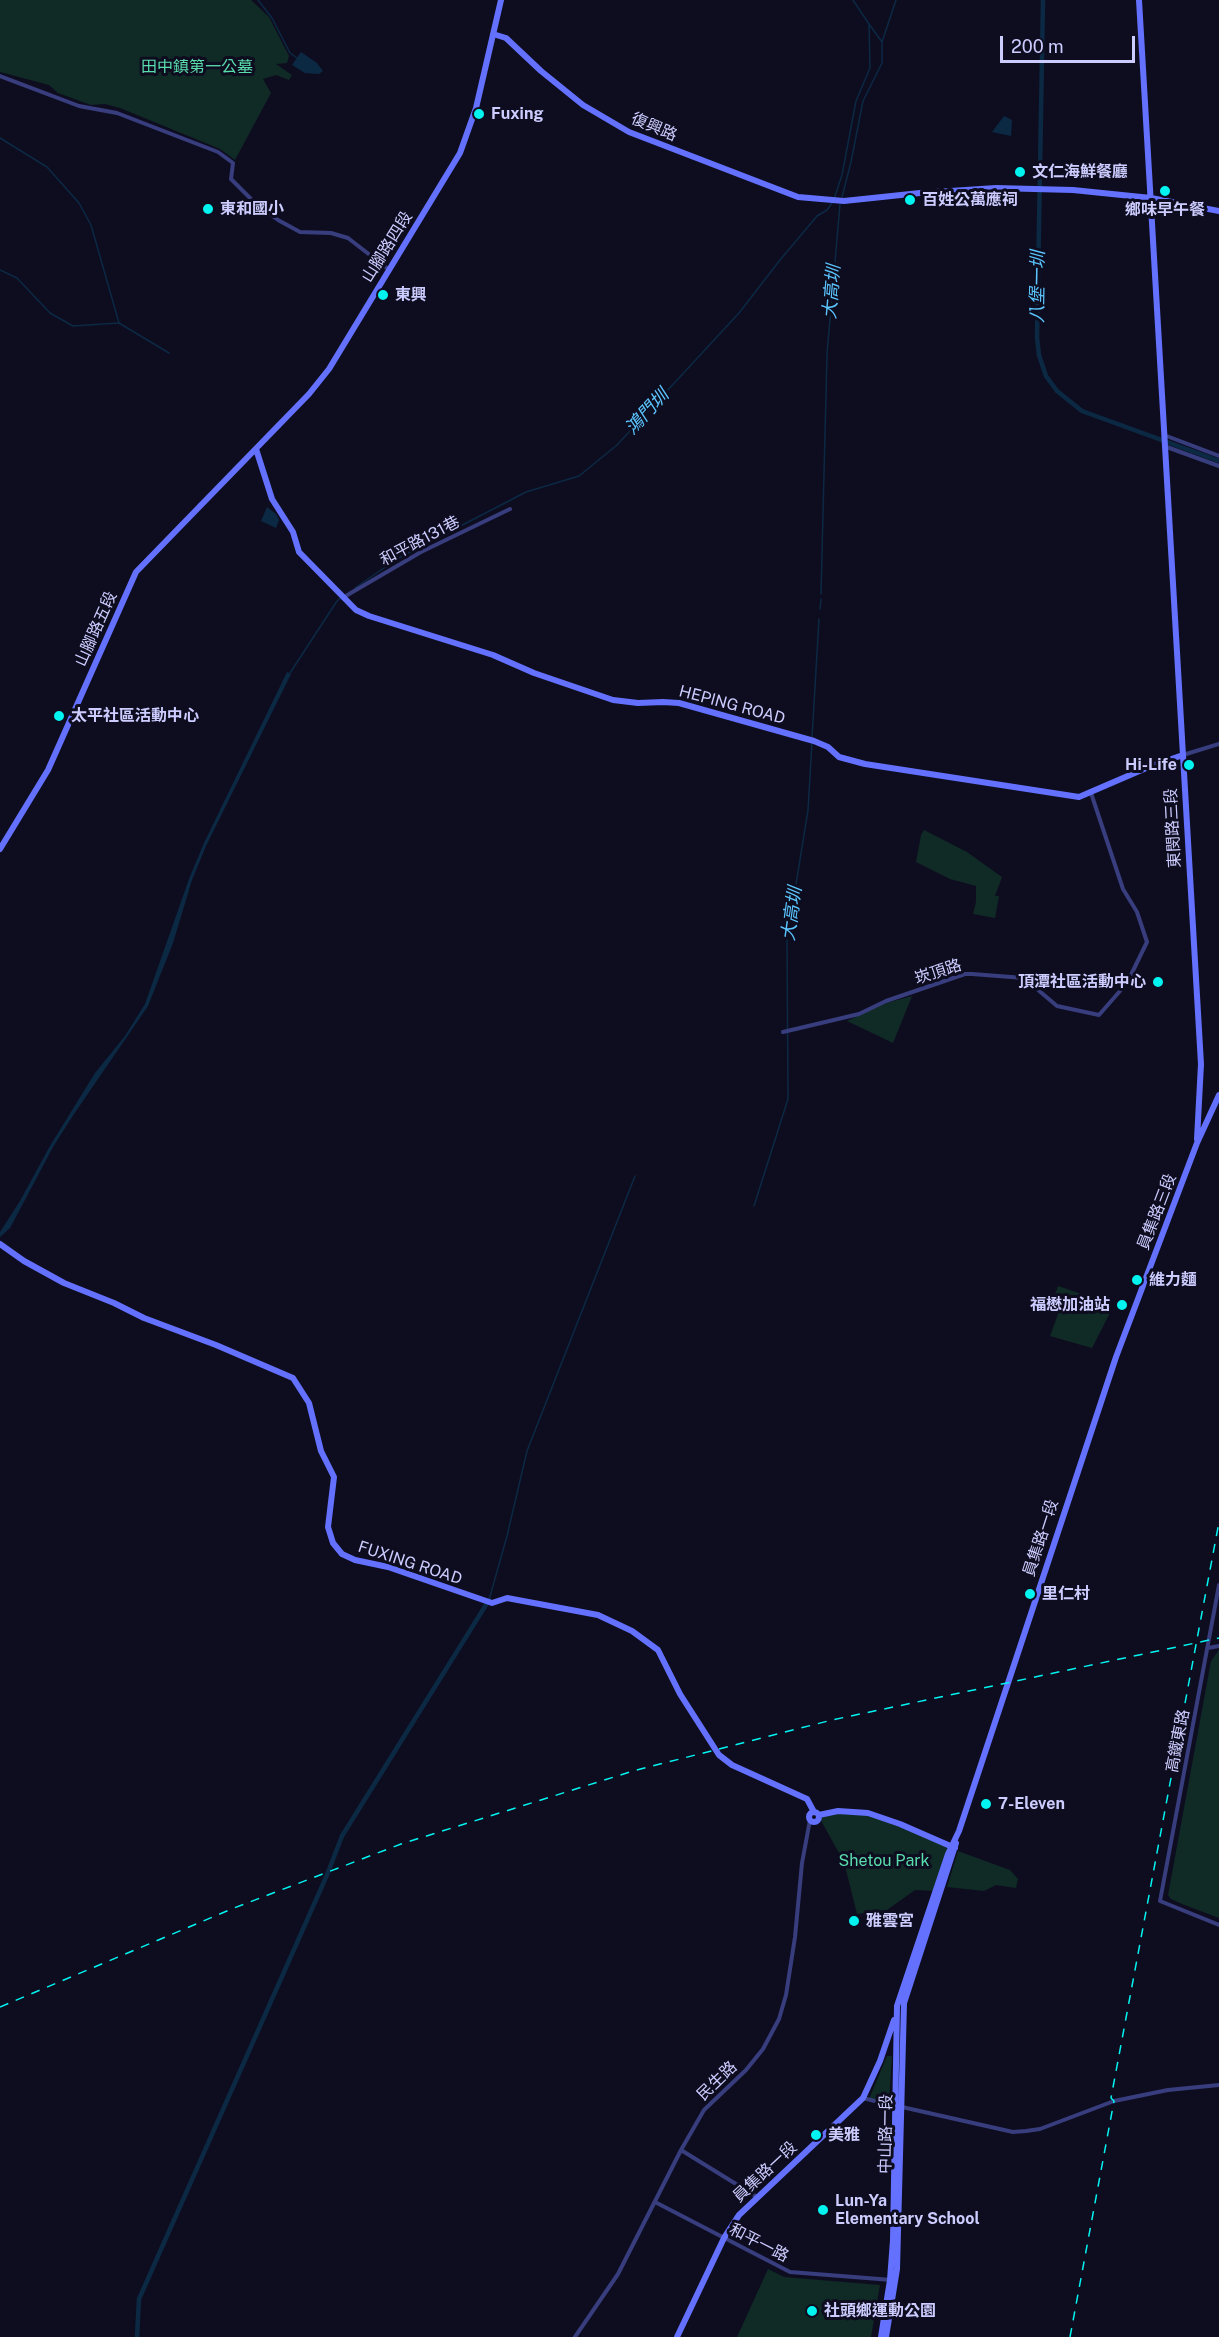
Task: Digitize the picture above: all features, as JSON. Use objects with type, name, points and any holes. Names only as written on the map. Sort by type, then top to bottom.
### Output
[{"type":"main road","name":"山腳路四段","points":[[256,449],[309,394],[329,369],[464,145],[476,108],[501,0]]},
{"type":"main road","name":"東閔路三段","points":[[1139,0],[1201,1064],[1197,1143]]},
{"type":"main road","name":"復興路","points":[[493,34],[506,38],[541,72],[583,105],[628,132],[798,196],[836,201],[996,188],[1115,193],[1151,198]]},
{"type":"main road","points":[[1151,198],[1219,211]]},
{"type":"main road","name":"HEPING ROAD","points":[[256,449],[272,499],[293,532],[300,552],[356,610],[493,655],[534,673],[613,700],[679,704],[812,740],[828,747],[839,757],[874,766],[1079,797],[1150,766],[1183,755]]},
{"type":"main road","name":"山腳路五段","points":[[0,849],[48,770],[136,572],[256,449]]},
{"type":"main road","points":[[1197,1143],[1219,1095]]},
{"type":"main road","name":"員集路三段","points":[[1116,1357],[1197,1143]]},
{"type":"main road","name":"FUXING ROAD","points":[[2,1245],[24,1261],[64,1283],[293,1378],[309,1403],[321,1451],[334,1477],[328,1527],[331,1539],[338,1550],[350,1559],[388,1567],[492,1603],[507,1598],[598,1615],[632,1631],[658,1650],[680,1694],[719,1755],[732,1765],[807,1799],[816,1813]]},
{"type":"main road","name":"員集路一段","points":[[904,2002],[958,1831],[1116,1357]]},
{"type":"main road","points":[[810,1820],[816,1821],[816,1813],[838,1811],[868,1813],[900,1824],[953,1848]]},
{"type":"main road","name":"員集路一段","points":[[676,2337],[724,2238],[739,2215],[863,2098],[892,2030],[897,2006],[953,1848]]},
{"type":"main road","points":[[897,2006],[904,2002]]},
{"type":"main road","name":"中山路一段","points":[[886,2337],[892,2281],[904,2002]]},
{"type":"main road","name":"中山路一段","points":[[897,2006],[898,2106]]},
{"type":"main road","name":"中山路一段","points":[[881,2337],[892,2281]]},
{"type":"street","points":[[0,76],[79,106],[117,113],[218,152],[233,163],[231,179],[256,204],[300,232],[331,233],[348,238],[388,269]]},
{"type":"street","points":[[1164,440],[1219,456]]},
{"type":"street","points":[[1164,440],[1219,466]]},
{"type":"street","name":"和平路131巷","points":[[342,597],[421,552],[510,509]]},
{"type":"street","name":"HEPING ROAD","points":[[1183,755],[1219,744]]},
{"type":"street","name":"崁頂路","points":[[783,1032],[859,1014],[886,1001],[965,974],[1024,978],[1057,1006],[1099,1015],[1127,983],[1147,942],[1137,912],[1123,889],[1091,793]]},
{"type":"street","name":"高鐵東路","points":[[1219,1585],[1160,1901],[1219,1925]]},
{"type":"street","points":[[1212,1621],[1219,1620]]},
{"type":"street","points":[[1208,1648],[1219,1646]]},
{"type":"street","name":"民生路","points":[[575,2337],[618,2274],[704,2109],[746,2070],[763,2049],[779,2019],[791,1964],[802,1863],[810,1820]]},
{"type":"street","points":[[863,2098],[1013,2132],[1026,2132],[1040,2129],[1114,2101],[1168,2090],[1219,2085]]},
{"type":"street","points":[[681,2150],[758,2197]]},
{"type":"street","name":"和平一路","points":[[655,2202],[789,2272],[892,2281]]},
{"type":"green space","name":"田中鎮第一公墓","points":[[0,0],[251,0],[269,17],[289,56],[287,63],[276,64],[292,75],[289,80],[276,75],[263,79],[271,93],[235,160],[220,149],[120,108],[105,104],[91,105],[58,93],[49,85],[0,72]]},
{"type":"green space","points":[[924,830],[967,852],[1002,877],[995,896],[999,896],[995,918],[973,914],[976,886],[950,879],[916,862]]},
{"type":"green space","points":[[912,996],[893,1043],[847,1021],[883,1004]]},
{"type":"green space","points":[[1058,1286],[1085,1295],[1111,1311],[1092,1348],[1050,1336],[1058,1314],[1049,1311]]},
{"type":"green space","points":[[1219,1650],[1219,1918],[1182,1904],[1168,1895],[1211,1661]]},
{"type":"green space","name":"Shetou Park","points":[[838,1811],[868,1813],[951,1847],[936,1891],[915,1890],[887,1910],[857,1914],[844,1862],[819,1817]]},
{"type":"green space","points":[[958,1851],[1010,1870],[1018,1879],[1016,1888],[996,1885],[984,1891],[947,1887]]},
{"type":"green space","points":[[887,2056],[892,2056],[889,2104],[869,2099]]},
{"type":"green space","name":"社頭鄉運動公園","points":[[768,2269],[784,2277],[880,2285],[871,2337],[737,2337]]},
{"type":"water","points":[[301,52],[317,63],[323,71],[319,74],[305,73],[292,65]]},
{"type":"water","points":[[1004,116],[1012,120],[1011,136],[992,132]]},
{"type":"water","points":[[267,507],[276,514],[279,520],[276,528],[261,521]]},
{"type":"water","points":[[287,672],[291,674],[206,846],[192,880],[173,943],[148,1006],[72,1117],[53,1147],[10,1228],[0,1237],[0,1232],[95,1073],[125,1036],[145,1004],[204,843]]},
{"type":"waterway","points":[[258,0],[272,18],[290,53],[297,58]]},
{"type":"waterway","name":"鴻門圳","points":[[834,199],[842,175],[856,101],[870,68],[869,24],[853,0]]},
{"type":"waterway","name":"大高圳","points":[[842,197],[863,101],[882,63],[882,42],[896,0]]},
{"type":"waterway","name":"八堡一圳","points":[[1043,0],[1037,338],[1039,355],[1046,376],[1057,391],[1082,411],[1219,461]]},
{"type":"waterway","points":[[869,24],[882,42]]},
{"type":"waterway","points":[[0,138],[47,167],[79,203],[91,225],[119,323],[169,353]]},
{"type":"waterway","name":"鴻門圳","points":[[355,588],[397,559],[526,492],[579,476],[617,445],[739,313],[817,216],[827,210],[832,203]]},
{"type":"waterway","name":"大高圳","points":[[821,594],[827,354],[840,204]]},
{"type":"waterway","points":[[0,270],[17,278],[50,313],[73,326],[119,323]]},
{"type":"waterway","name":"鴻門圳","points":[[290,673],[341,598]]},
{"type":"waterway","name":"大高圳","points":[[820,609],[821,599]]},
{"type":"waterway","name":"大高圳","points":[[812,738],[819,619]]},
{"type":"waterway","name":"大高圳","points":[[754,1206],[788,1099],[787,940],[808,810],[812,742]]},
{"type":"waterway","points":[[489,1600],[527,1451],[635,1176]]},
{"type":"waterway","points":[[137,2337],[139,2299],[327,1875],[342,1836],[489,1600]]},
{"type":"railway","points":[[1070,2337],[1114,2101],[1111,2098],[1219,1522]]},
{"type":"railway","points":[[0,2007],[234,1908],[401,1844],[633,1771],[832,1720],[1219,1638]]},
{"type":"place","name":"Fuxing","points":[[479,114]]},
{"type":"place","name":"文仁海鮮餐廳","points":[[1020,172]]},
{"type":"place","name":"鄉味早午餐","points":[[1165,191]]},
{"type":"place","name":"百姓公萬應祠","points":[[910,200]]},
{"type":"place","name":"東和國小","points":[[208,209]]},
{"type":"place","name":"東興","points":[[383,295]]},
{"type":"place","name":"太平社區活動中心","points":[[59,716]]},
{"type":"place","name":"Hi-Life","points":[[1189,765]]},
{"type":"place","name":"頂潭社區活動中心","points":[[1158,982]]},
{"type":"place","name":"維力麵","points":[[1137,1280]]},
{"type":"place","name":"福懋加油站","points":[[1122,1305]]},
{"type":"place","name":"里仁村","points":[[1030,1594]]},
{"type":"place","name":"7-Eleven","points":[[986,1804]]},
{"type":"place","name":"雅雲宮","points":[[854,1921]]},
{"type":"place","name":"美雅","points":[[816,2135]]},
{"type":"place","name":"Lun-Ya Elementary School","points":[[823,2210]]},
{"type":"place","name":"社頭鄉運動公園","points":[[812,2311]]}]
